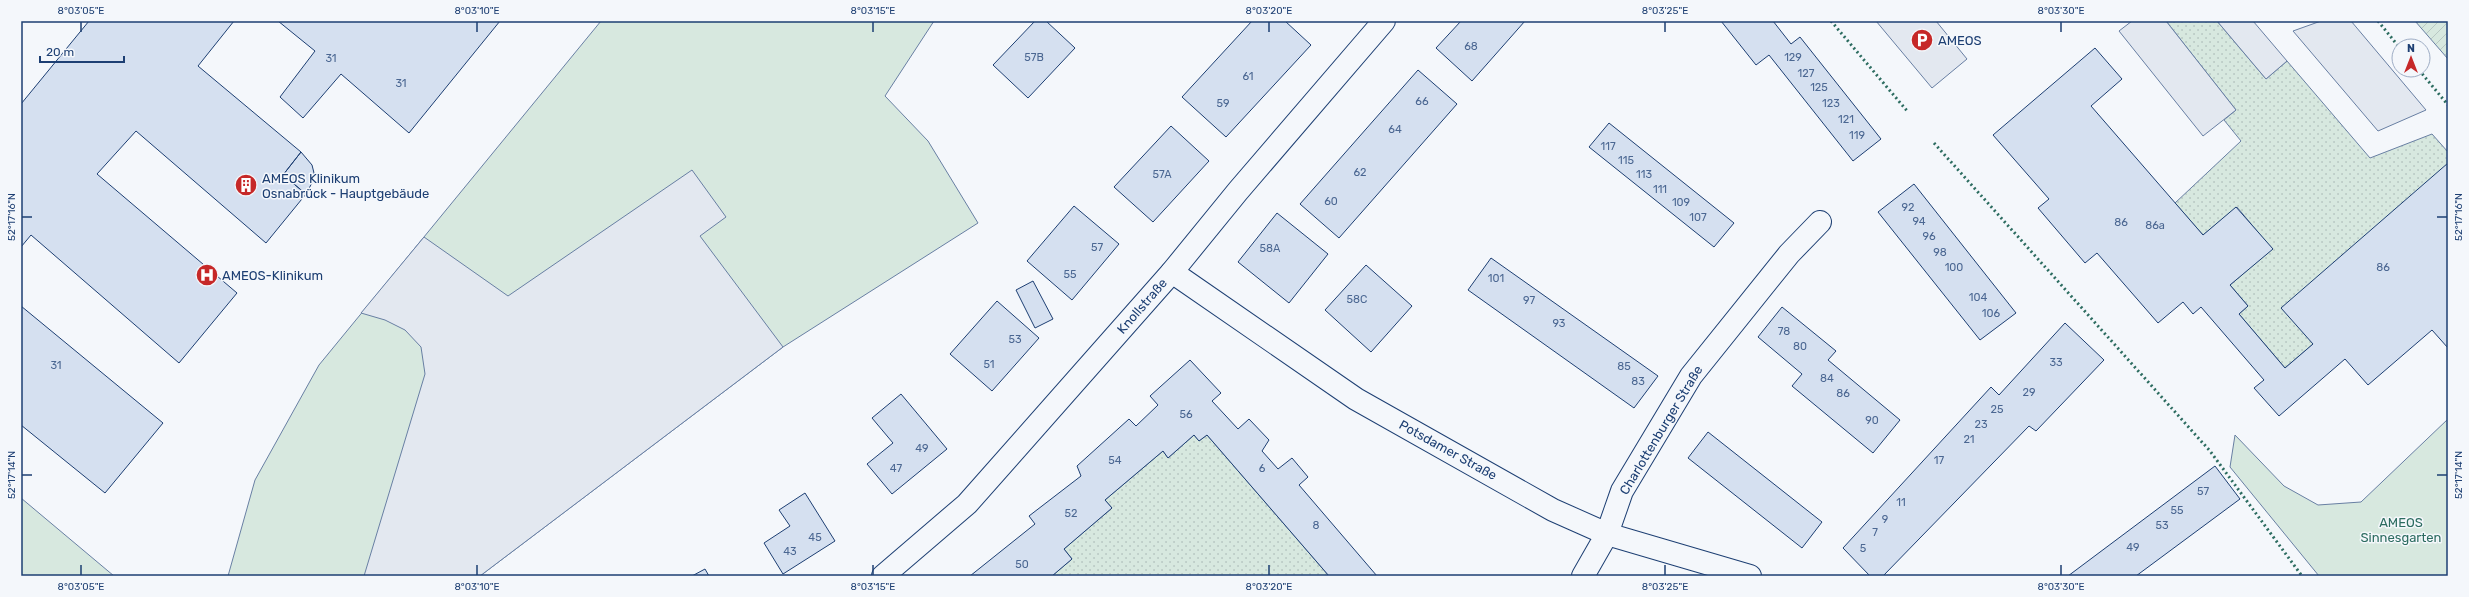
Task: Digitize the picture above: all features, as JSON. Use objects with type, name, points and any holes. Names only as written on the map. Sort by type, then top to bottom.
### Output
[{"type":"street","name":"Knollstraße","points":[[883,576],[967,504],[1172,272],[1238,191],[1384,21]]},
{"type":"street","name":"Charlottenburger Straße","points":[[1583,576],[1606,534],[1622,491],[1691,376],[1789,254],[1820,222]]},
{"type":"street","name":"Potsdamer Straße","points":[[1172,272],[1356,399],[1554,510],[1606,534],[1750,576]]},
{"type":"green space","points":[[601,21],[934,21],[885,96],[928,141],[978,223],[783,347],[480,576],[228,576],[255,480],[319,365]]},
{"type":"green space","points":[[2166,21],[2217,21],[2266,79],[2287,61],[2370,158],[2432,134],[2448,152],[2448,163],[2313,344],[2285,368],[2239,314],[2248,306],[2230,285],[2272,249],[2237,207],[2203,235],[2175,203],[2241,141],[2224,120],[2236,110]]},
{"type":"green space","points":[[2415,21],[2448,21],[2448,59],[2431,38]]},
{"type":"green space","name":"AMEOS Sinnesgarten","points":[[2448,419],[2448,576],[2319,576],[2230,467],[2235,435],[2284,486],[2318,505],[2361,502]]},
{"type":"green space","points":[[1194,435],[1199,441],[1207,435],[1329,576],[1052,576],[1072,559],[1064,549],[1112,508],[1105,500],[1163,451],[1168,458]]},
{"type":"green space","points":[[21,498],[114,576],[21,576]]},
{"type":"shaded area","name":"AMEOS","points":[[1876,21],[1936,21],[1967,59],[1932,88]]},
{"type":"shaded area","points":[[2132,21],[2166,21],[2236,110],[2203,136],[2119,31]]},
{"type":"shaded area","points":[[2217,21],[2253,21],[2287,61],[2266,79]]},
{"type":"shaded area","points":[[2321,21],[2351,21],[2391,68],[2391,78],[2399,78],[2426,110],[2378,131],[2293,31]]},
{"type":"shaded area","points":[[692,170],[726,217],[700,236],[783,347],[480,576],[364,576],[425,374],[421,347],[405,330],[385,320],[361,313],[424,237],[508,296]]},
{"type":"building","name":"AMEOS Klinikum Osnabrück - Hauptgebäude","points":[[89,21],[234,21],[198,66],[301,152],[283,175],[306,194],[266,243],[136,131],[97,174],[237,293],[179,363],[31,235],[21,247],[21,104]]},
{"type":"building","name":"AMEOS Klinikum Osnabrück - Hauptgebäude","points":[[278,21],[500,21],[409,133],[341,74],[303,118],[280,97],[315,51]]},
{"type":"building","points":[[1035,21],[1046,21],[1075,48],[1028,98],[993,65]]},
{"type":"building","points":[[1252,21],[1285,21],[1311,45],[1226,137],[1182,97]]},
{"type":"building","points":[[1461,21],[1525,21],[1472,81],[1436,48]]},
{"type":"building","points":[[1721,21],[1773,21],[1791,44],[1800,37],[1881,139],[1853,161],[1769,55],[1756,65]]},
{"type":"building","points":[[2095,48],[2122,79],[2091,106],[2203,235],[2236,207],[2273,249],[2230,285],[2248,306],[2239,314],[2285,368],[2313,344],[2281,308],[2448,163],[2448,348],[2432,330],[2368,385],[2345,359],[2279,416],[2254,388],[2264,380],[2201,307],[2193,314],[2183,302],[2158,323],[2097,253],[2085,263],[2038,208],[2049,199],[1993,135]]},
{"type":"building","points":[[1418,70],[1457,104],[1339,238],[1300,204]]},
{"type":"building","points":[[1609,123],[1734,223],[1714,247],[1589,147]]},
{"type":"building","points":[[1171,126],[1209,161],[1153,222],[1114,187]]},
{"type":"building","points":[[301,152],[312,165],[314,173],[313,181],[306,194],[283,175]]},
{"type":"building","points":[[1914,184],[2016,313],[1980,340],[1878,212]]},
{"type":"building","points":[[1074,206],[1119,244],[1072,300],[1027,261]]},
{"type":"building","points":[[1277,213],[1328,254],[1289,303],[1238,262]]},
{"type":"building","points":[[1491,258],[1658,376],[1634,408],[1468,290]]},
{"type":"building","points":[[1366,265],[1412,306],[1371,352],[1325,310]]},
{"type":"building","points":[[1033,281],[1053,319],[1035,328],[1016,290]]},
{"type":"building","points":[[997,301],[1039,338],[992,391],[950,354]]},
{"type":"building","points":[[21,306],[163,423],[105,493],[21,425]]},
{"type":"building","points":[[1782,307],[1836,351],[1828,360],[1900,420],[1873,453],[1792,386],[1802,374],[1758,337]]},
{"type":"building","points":[[2065,323],[2104,360],[2036,431],[2029,426],[1883,576],[1870,576],[1843,548],[1991,387],[1999,395]]},
{"type":"building","points":[[1190,360],[1221,393],[1212,401],[1238,429],[1249,419],[1269,440],[1262,451],[1278,469],[1292,458],[1308,477],[1299,485],[1377,576],[1329,576],[1207,435],[1199,441],[1194,435],[1168,458],[1163,451],[1105,500],[1112,508],[1064,549],[1072,559],[1052,576],[970,576],[1035,524],[1029,516],[1081,476],[1077,466],[1129,419],[1136,426],[1158,405],[1150,396]]},
{"type":"building","points":[[901,394],[947,449],[892,494],[867,464],[893,443],[872,418]]},
{"type":"building","points":[[1708,432],[1822,522],[1802,548],[1688,458]]},
{"type":"building","points":[[2215,466],[2240,499],[2136,576],[2068,576]]},
{"type":"building","points":[[805,493],[835,541],[783,574],[764,543],[790,526],[779,510]]},
{"type":"building","points":[[705,569],[709,576],[692,576]]},
{"type":"hedge","points":[[1831,21],[1908,112]]},
{"type":"hedge","points":[[2378,21],[2392,38]]},
{"type":"hedge","points":[[2426,78],[2448,105]]},
{"type":"hedge","points":[[1934,143],[2210,451],[2302,576]]},
{"type":"place","name":"AMEOS","points":[[1922,40]]},
{"type":"place","name":"AMEOS Klinikum Osnabrück - Hauptgebäude","points":[[246,185]]},
{"type":"place","name":"AMEOS-Klinikum","points":[[207,275]]}]
